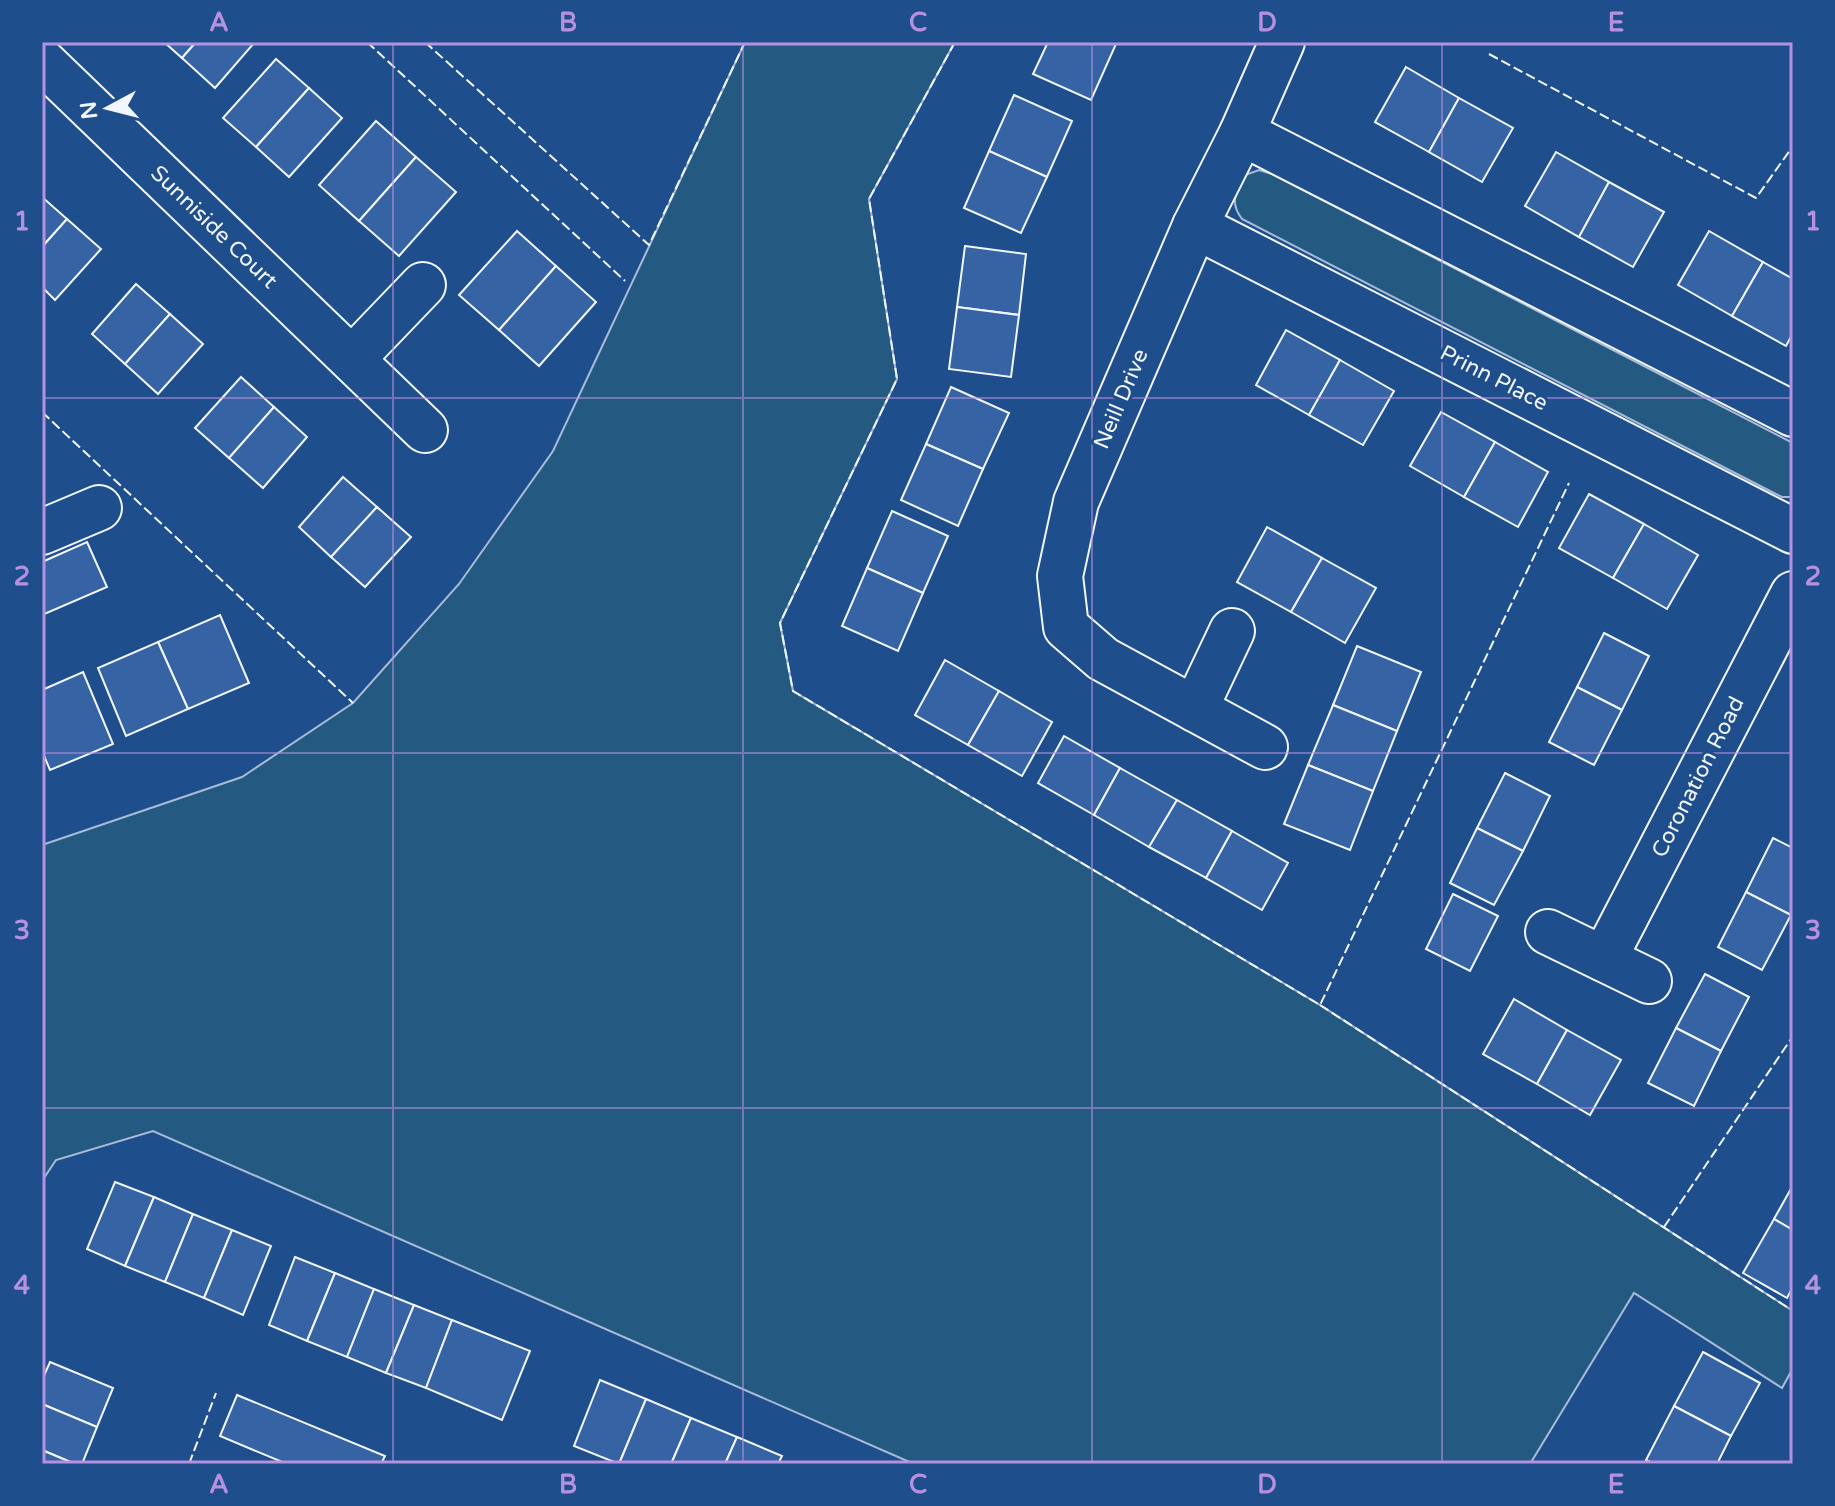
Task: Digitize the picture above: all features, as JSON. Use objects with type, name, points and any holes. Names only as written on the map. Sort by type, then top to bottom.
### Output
[{"type":"street","name":"Neill Drive","points":[[1265,747],[1103,659],[1066,627],[1060,576],[1076,502],[1195,226],[1242,133],[1282,42]]},
{"type":"street","name":"Sunniside Court","points":[[42,61],[425,430]]},
{"type":"street","points":[[1242,133],[1793,414]]},
{"type":"street","name":"Prinn Place","points":[[1195,226],[1793,531]]},
{"type":"street","points":[[352,359],[423,285]]},
{"type":"street","points":[[42,532],[99,508]]},
{"type":"street","name":"Coronation Road","points":[[1604,959],[1793,594]]},
{"type":"street","points":[[1195,709],[1232,631]]},
{"type":"street","points":[[1548,932],[1649,981]]},
{"type":"shaded area","points":[[745,42],[955,42],[869,199],[897,379],[780,623],[793,691],[1320,1005],[1793,1311],[1793,1368],[1782,1388],[1634,1293],[1530,1464],[914,1464],[153,1131],[56,1160],[42,1181],[42,845],[242,777],[353,703],[459,584],[553,451]]},
{"type":"shaded area","points":[[1259,170],[1793,443],[1793,497],[1782,497],[1772,492],[1242,219],[1235,202],[1237,192],[1245,175]]},
{"type":"building","points":[[164,42],[196,42],[182,58]]},
{"type":"building","points":[[196,42],[255,42],[215,88],[182,58]]},
{"type":"building","points":[[1048,42],[1116,44],[1091,100],[1033,74]]},
{"type":"building","points":[[276,59],[309,88],[256,147],[223,118]]},
{"type":"building","points":[[1406,67],[1459,98],[1429,152],[1375,122]]},
{"type":"building","points":[[309,88],[342,118],[289,177],[256,147]]},
{"type":"building","points":[[1014,95],[1072,121],[1047,177],[989,151]]},
{"type":"building","points":[[1459,98],[1513,128],[1482,182],[1429,152]]},
{"type":"building","points":[[376,121],[416,157],[359,221],[319,185]]},
{"type":"building","points":[[989,151],[1047,177],[1021,233],[964,208]]},
{"type":"building","points":[[1556,152],[1609,182],[1579,237],[1525,206]]},
{"type":"building","points":[[416,157],[456,192],[399,256],[359,221]]},
{"type":"building","points":[[1609,182],[1664,212],[1633,267],[1579,237]]},
{"type":"building","points":[[42,197],[67,219],[42,247]]},
{"type":"building","points":[[67,219],[101,249],[55,300],[42,287],[42,247]]},
{"type":"building","points":[[517,231],[556,266],[499,330],[459,295]]},
{"type":"building","points":[[1709,231],[1763,262],[1732,316],[1678,285]]},
{"type":"building","points":[[965,246],[1026,254],[1019,315],[957,307]]},
{"type":"building","points":[[1763,262],[1793,279],[1793,333],[1786,346],[1732,316]]},
{"type":"building","points":[[556,266],[596,302],[539,366],[499,330]]},
{"type":"building","points":[[136,284],[170,314],[125,364],[92,334]]},
{"type":"building","points":[[957,307],[1019,315],[1011,377],[949,369]]},
{"type":"building","points":[[170,314],[203,344],[158,394],[125,364]]},
{"type":"building","points":[[1286,330],[1340,360],[1309,415],[1256,385]]},
{"type":"building","points":[[1340,360],[1394,391],[1363,445],[1309,415]]},
{"type":"building","points":[[241,377],[274,407],[229,458],[195,428]]},
{"type":"building","points":[[951,387],[1009,413],[983,469],[926,444]]},
{"type":"building","points":[[274,407],[307,437],[263,488],[229,458]]},
{"type":"building","points":[[1441,412],[1495,442],[1464,497],[1410,466]]},
{"type":"building","points":[[1495,442],[1548,472],[1518,527],[1464,497]]},
{"type":"building","points":[[926,444],[983,469],[958,526],[901,500]]},
{"type":"building","points":[[343,477],[377,507],[331,557],[299,527]]},
{"type":"building","points":[[1589,494],[1644,524],[1613,578],[1559,548]]},
{"type":"building","points":[[377,507],[411,537],[365,587],[331,557]]},
{"type":"building","points":[[892,511],[948,536],[923,593],[867,568]]},
{"type":"building","points":[[1644,524],[1698,555],[1667,609],[1613,578]]},
{"type":"building","points":[[1267,527],[1322,558],[1291,612],[1237,582]]},
{"type":"building","points":[[87,542],[107,587],[42,615],[42,562]]},
{"type":"building","points":[[1322,558],[1376,588],[1345,643],[1291,612]]},
{"type":"building","points":[[867,568],[923,593],[898,651],[842,626]]},
{"type":"building","points":[[220,615],[249,683],[188,709],[158,642]]},
{"type":"building","points":[[1604,633],[1649,656],[1622,710],[1577,687]]},
{"type":"building","points":[[158,642],[188,709],[126,736],[98,668]]},
{"type":"building","points":[[1357,646],[1421,672],[1397,731],[1333,705]]},
{"type":"building","points":[[945,660],[999,691],[968,745],[915,715]]},
{"type":"building","points":[[83,672],[113,744],[50,770],[42,751],[42,690]]},
{"type":"building","points":[[1577,687],[1622,710],[1594,765],[1549,742]]},
{"type":"building","points":[[999,691],[1052,722],[1022,776],[968,745]]},
{"type":"building","points":[[1333,705],[1397,731],[1373,791],[1308,765]]},
{"type":"building","points":[[1064,736],[1120,768],[1094,815],[1038,783]]},
{"type":"building","points":[[1308,765],[1373,791],[1350,850],[1284,824]]},
{"type":"building","points":[[1120,768],[1177,800],[1149,847],[1094,815]]},
{"type":"building","points":[[1505,773],[1550,796],[1523,851],[1477,828]]},
{"type":"building","points":[[1177,800],[1232,831],[1206,878],[1149,847]]},
{"type":"building","points":[[1477,828],[1523,851],[1494,905],[1450,883]]},
{"type":"building","points":[[1232,831],[1288,863],[1262,910],[1206,878]]},
{"type":"building","points":[[1773,838],[1793,848],[1791,915],[1746,892]]},
{"type":"building","points":[[1746,892],[1791,915],[1762,970],[1718,947]]},
{"type":"building","points":[[1453,894],[1498,916],[1470,971],[1426,949]]},
{"type":"building","points":[[1705,974],[1749,997],[1721,1051],[1676,1028]]},
{"type":"building","points":[[1514,999],[1567,1030],[1537,1084],[1483,1054]]},
{"type":"building","points":[[1676,1028],[1721,1051],[1694,1106],[1648,1083]]},
{"type":"building","points":[[1567,1030],[1621,1060],[1590,1115],[1537,1084]]},
{"type":"building","points":[[115,1182],[154,1197],[125,1266],[87,1249]]},
{"type":"building","points":[[1793,1185],[1793,1230],[1774,1219]]},
{"type":"building","points":[[154,1197],[193,1214],[165,1282],[125,1266]]},
{"type":"building","points":[[193,1214],[232,1230],[204,1298],[165,1282]]},
{"type":"building","points":[[1774,1219],[1793,1230],[1793,1287],[1787,1298],[1743,1273]]},
{"type":"building","points":[[232,1230],[271,1246],[243,1315],[204,1298]]},
{"type":"building","points":[[295,1257],[335,1273],[307,1341],[269,1325]]},
{"type":"building","points":[[335,1273],[374,1289],[347,1357],[307,1341]]},
{"type":"building","points":[[374,1289],[414,1305],[386,1373],[347,1357]]},
{"type":"building","points":[[414,1305],[452,1320],[426,1388],[386,1373]]},
{"type":"building","points":[[452,1320],[530,1351],[502,1420],[426,1388]]},
{"type":"building","points":[[1703,1352],[1760,1383],[1731,1436],[1674,1406]]},
{"type":"building","points":[[50,1362],[113,1388],[97,1427],[42,1404],[42,1380]]},
{"type":"building","points":[[600,1380],[646,1399],[619,1464],[574,1446]]},
{"type":"building","points":[[237,1395],[385,1456],[381,1464],[287,1464],[220,1436]]},
{"type":"building","points":[[646,1399],[691,1418],[671,1464],[619,1464]]},
{"type":"building","points":[[42,1404],[97,1427],[82,1464],[42,1450]]},
{"type":"building","points":[[1674,1406],[1731,1436],[1717,1464],[1654,1464],[1646,1460]]},
{"type":"building","points":[[691,1418],[737,1437],[725,1464],[671,1464]]},
{"type":"building","points":[[737,1437],[782,1456],[778,1464],[725,1464]]},
{"type":"building","points":[[42,1450],[75,1464],[42,1464]]},
{"type":"fence","points":[[367,42],[625,281]]},
{"type":"fence","points":[[425,42],[649,245],[745,42]]},
{"type":"fence","points":[[955,42],[869,199],[897,379],[780,623],[793,691],[1320,1005],[1569,483]]},
{"type":"fence","points":[[1489,54],[1756,198],[1793,146]]},
{"type":"fence","points":[[42,412],[353,703]]},
{"type":"fence","points":[[1320,1005],[1793,1311]]},
{"type":"fence","points":[[1664,1227],[1793,1036]]},
{"type":"fence","points":[[189,1464],[216,1393]]}]
